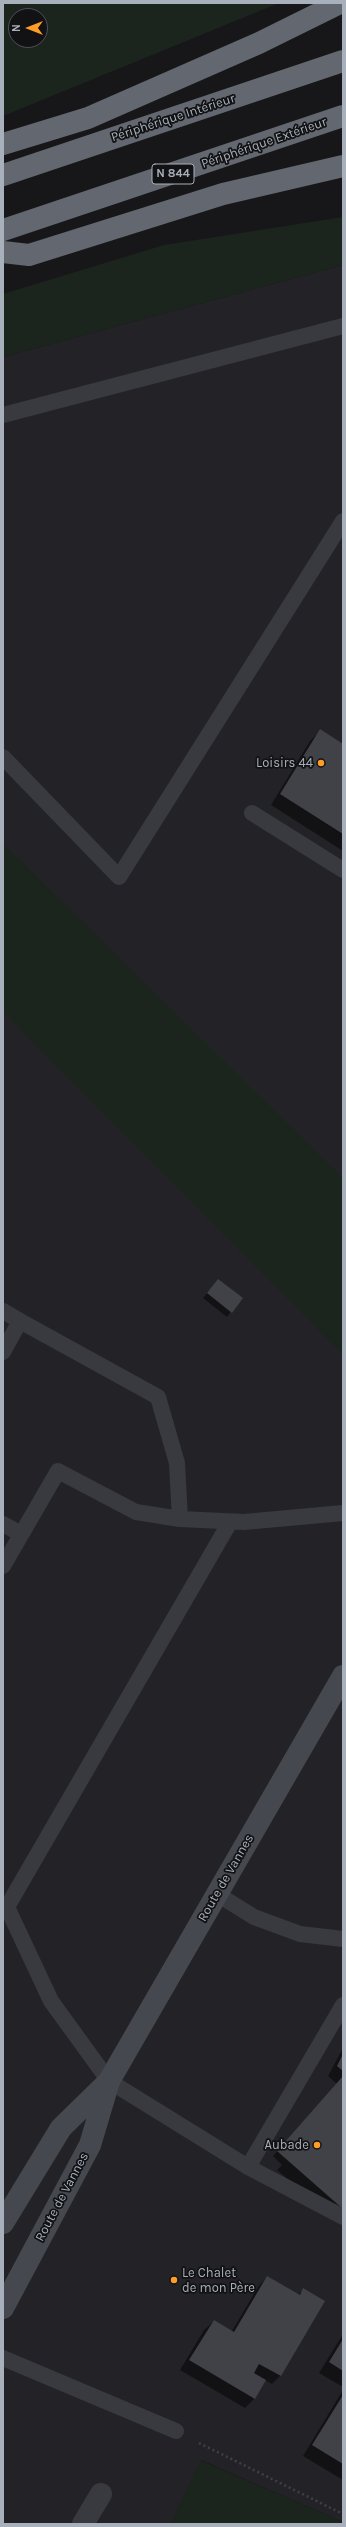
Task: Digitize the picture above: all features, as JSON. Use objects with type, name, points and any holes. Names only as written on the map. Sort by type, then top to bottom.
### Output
[{"type":"highway","points":[[3,144],[88,118],[259,43],[340,3]]},
{"type":"highway","name":"Périphérique Intérieur","points":[[3,175],[343,61]]},
{"type":"highway","name":"Périphérique Extérieur","points":[[3,230],[343,116]]},
{"type":"highway","points":[[3,252],[29,255],[223,194],[343,166]]},
{"type":"main road","name":"Route de Vannes","points":[[3,2308],[90,2145],[109,2081],[343,1676]]},
{"type":"main road","name":"Route de Vannes","points":[[3,2223],[61,2128],[109,2081]]},
{"type":"street","points":[[83,2524],[101,2494]]},
{"type":"lane","points":[[3,415],[343,326]]},
{"type":"lane","points":[[3,757],[119,877],[343,521]]},
{"type":"lane","points":[[252,813],[343,870]]},
{"type":"lane","points":[[3,1311],[158,1397],[177,1463],[180,1519]]},
{"type":"lane","points":[[3,1352],[20,1321]]},
{"type":"lane","points":[[3,1566],[58,1472],[136,1512],[180,1519],[230,1522],[343,1513]]},
{"type":"lane","points":[[230,1522],[5,1906],[51,2001],[109,2081],[248,2166],[343,2217]]},
{"type":"lane","points":[[3,1524],[21,1534]]},
{"type":"lane","points":[[216,1894],[254,1917],[300,1934],[343,1939]]},
{"type":"lane","points":[[248,2166],[343,2006]]},
{"type":"lane","points":[[3,2358],[176,2431]]},
{"type":"path","points":[[176,2431],[343,2514]]},
{"type":"shaded area","points":[[3,3],[279,3],[3,116]]},
{"type":"shaded area","points":[[343,217],[343,265],[3,357],[3,294],[164,245]]},
{"type":"shaded area","points":[[343,265],[343,2522],[201,2460],[171,2524],[3,2524],[3,357]]},
{"type":"shaded area","points":[[3,843],[343,1178],[343,1355],[3,1012]]},
{"type":"shaded area","points":[[200,2460],[343,2522],[343,2524],[171,2524]]},
{"type":"building","name":"Loisirs 44","points":[[320,729],[343,744],[343,834],[280,794]]},
{"type":"building","points":[[218,1279],[243,1298],[232,1313],[207,1293]]},
{"type":"building","points":[[343,2054],[343,2071],[337,2066]]},
{"type":"building","name":"Aubade","points":[[343,2076],[343,2209],[277,2151]]},
{"type":"building","points":[[267,2276],[300,2295],[303,2288],[325,2301],[281,2376],[259,2364],[254,2373],[266,2380],[255,2399],[189,2360],[214,2320],[234,2332]]},
{"type":"building","points":[[343,2339],[343,2371],[329,2362]]},
{"type":"building","points":[[343,2395],[343,2464],[312,2445]]},
{"type":"place","name":"Loisirs 44","points":[[321,763]]},
{"type":"place","name":"Aubade","points":[[317,2145]]},
{"type":"place","name":"Le Chalet de mon Père","points":[[174,2280]]}]
